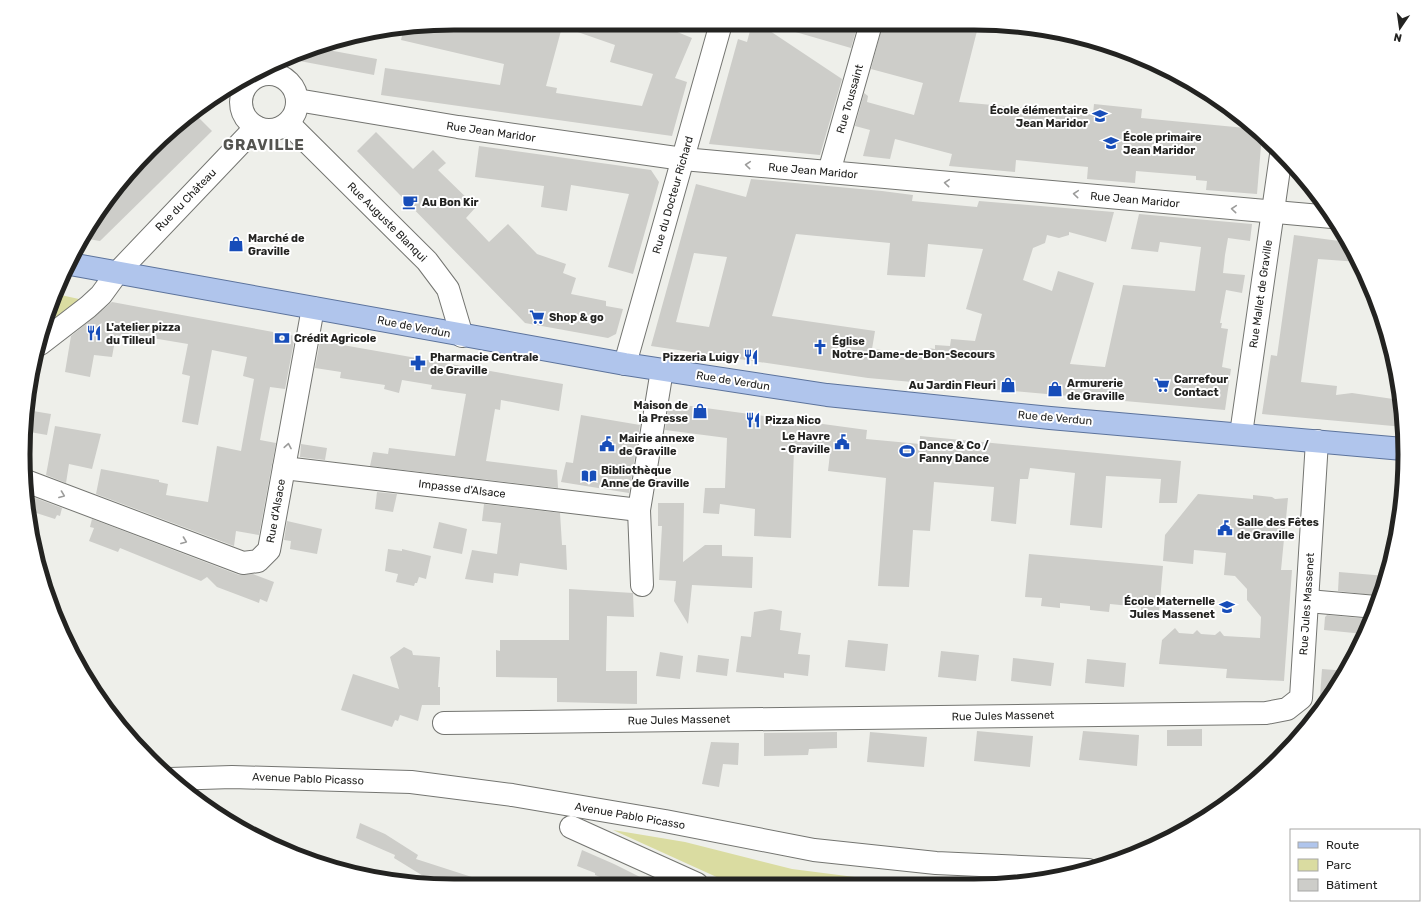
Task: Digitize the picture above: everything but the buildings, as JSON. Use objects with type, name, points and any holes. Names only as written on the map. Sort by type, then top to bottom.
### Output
[{"type":"main road","name":"Rue de Verdun","points":[[75,265],[462,336],[662,370],[848,398],[1050,418],[1398,449]]},
{"type":"street","name":"Rue du Docteur Richard","points":[[625,364],[683,159],[716,30]]},
{"type":"street","name":"Rue Toussaint","points":[[830,172],[869,30]]},
{"type":"street","points":[[236,91],[241,98],[243,112],[250,123],[256,127],[269,130],[282,127],[288,123],[295,112],[297,100],[295,91],[283,78],[269,73]]},
{"type":"street","name":"Rue Jean Maridor","points":[[297,100],[458,127],[683,159],[1324,216]]},
{"type":"street","name":"Rue Auguste Blanqui","points":[[288,123],[427,261],[448,289],[462,336]]},
{"type":"street","name":"Rue du Château","points":[[46,340],[101,295],[117,272],[256,127]]},
{"type":"street","name":"Rue Mallet de Graville","points":[[1241,434],[1280,161]]},
{"type":"street","name":"Rue d'Alsace","points":[[31,483],[243,563],[258,562],[269,550],[313,308]]},
{"type":"street","points":[[642,585],[639,510],[662,370]]},
{"type":"street","name":"Rue Jules Massenet","points":[[444,723],[1266,713],[1287,709],[1301,698],[1317,441]]},
{"type":"street","name":"Impasse d'Alsace","points":[[284,468],[639,510]]},
{"type":"street","points":[[1308,601],[1370,606]]},
{"type":"street","name":"Avenue Pablo Picasso","points":[[181,779],[232,777],[411,782],[512,795],[665,821],[814,850],[936,862],[1066,869]]},
{"type":"street","points":[[571,828],[686,879]]},
{"type":"green space","points":[[61,295],[79,299],[51,325]]},
{"type":"green space","points":[[613,830],[685,842],[792,869],[870,879],[721,879]]},
{"type":"place","name":"École élémentaire Jean Maridor","points":[[1100,116]]},
{"type":"place","name":"École primaire Jean Maridor","points":[[1111,143]]},
{"type":"place","name":"Au Bon Kir","points":[[410,202]]},
{"type":"place","name":"Marché de Graville","points":[[236,244]]},
{"type":"place","name":"Shop & go","points":[[537,317]]},
{"type":"place","name":"L'atelier pizza du Tilleul","points":[[94,333]]},
{"type":"place","name":"Crédit Agricole","points":[[282,338]]},
{"type":"place","name":"Église Notre-Dame-de-Bon-Secours","points":[[820,347]]},
{"type":"place","name":"Pizzeria Luigy","points":[[751,357]]},
{"type":"place","name":"Pharmacie Centrale de Graville","points":[[418,363]]},
{"type":"place","name":"Au Jardin Fleuri","points":[[1008,385]]},
{"type":"place","name":"Carrefour Contact","points":[[1162,385]]},
{"type":"place","name":"Armurerie de Graville","points":[[1055,389]]},
{"type":"place","name":"Maison de la Presse","points":[[700,411]]},
{"type":"place","name":"Pizza Nico","points":[[753,420]]},
{"type":"place","name":"Le Havre - Graville","points":[[842,442]]},
{"type":"place","name":"Mairie annexe de Graville","points":[[607,444]]},
{"type":"place","name":"Dance & Co / Fanny Dance","points":[[907,451]]},
{"type":"place","name":"Bibliothèque Anne de Graville","points":[[589,476]]},
{"type":"place","name":"Salle des Fêtes de Graville","points":[[1225,528]]},
{"type":"place","name":"École Maternelle Jules Massenet","points":[[1227,607]]},
{"type":"district","name":"GRAVILLE","points":[[264,145]]}]
